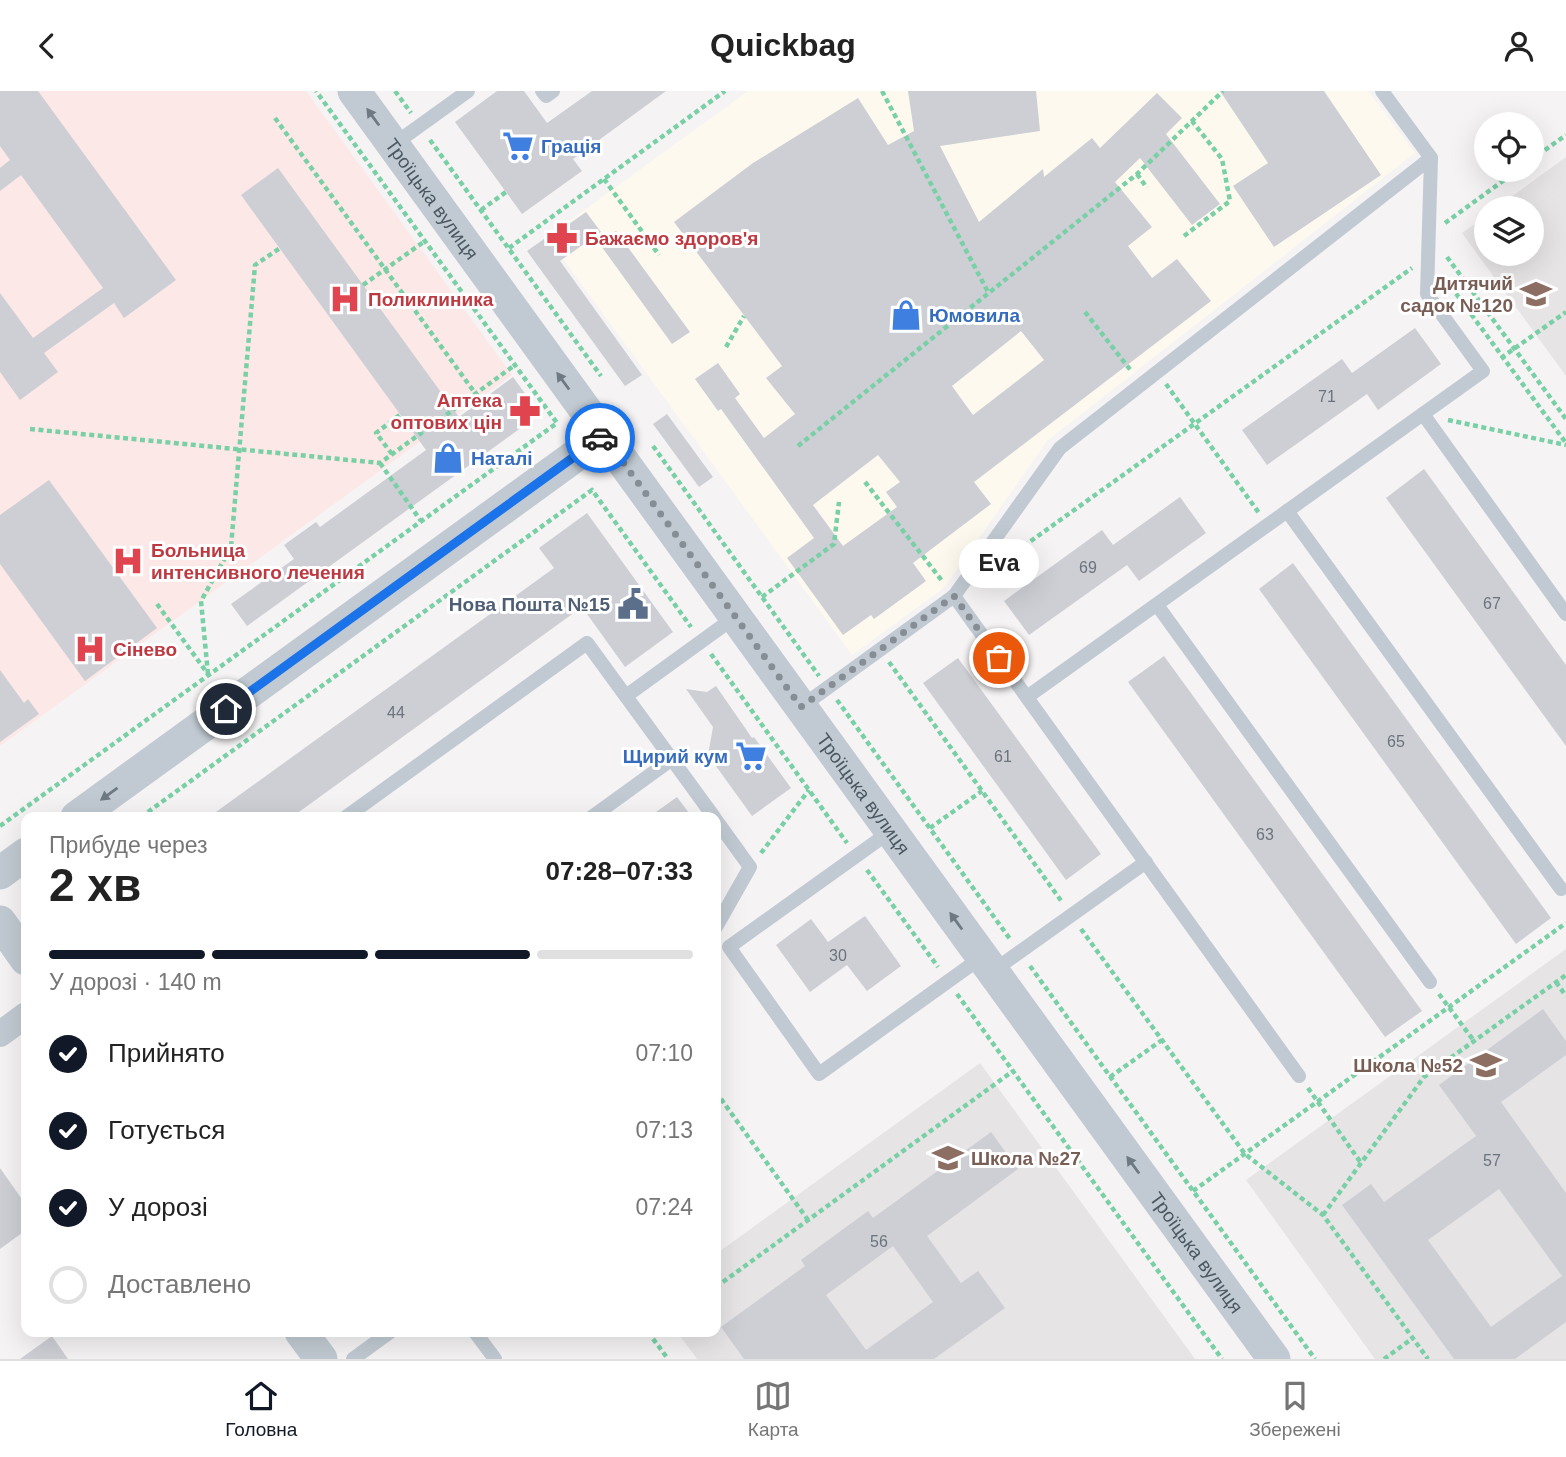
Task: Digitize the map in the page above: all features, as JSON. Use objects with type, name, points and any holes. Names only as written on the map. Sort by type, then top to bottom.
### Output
[{"type":"street","name":"Троїцька вулиця","points":[[354,91],[1274,1359]]},
{"type":"street","points":[[84,812],[604,436]]},
{"type":"street","points":[[0,873],[21,858]]},
{"type":"street","points":[[0,922],[21,951]]},
{"type":"street","points":[[0,1034],[21,1019]]},
{"type":"street","points":[[305,1337],[321,1359]]},
{"type":"lane","points":[[393,145],[468,91]]},
{"type":"lane","points":[[542,91],[546,96],[553,91]]},
{"type":"lane","points":[[1027,697],[1483,371],[1427,294],[1431,157],[1382,91]]},
{"type":"lane","points":[[801,707],[954,596],[1060,448],[1431,157]]},
{"type":"lane","points":[[1423,414],[1566,614]]},
{"type":"lane","points":[[1287,511],[1561,889]]},
{"type":"lane","points":[[954,596],[1299,1076]]},
{"type":"lane","points":[[1157,605],[1430,982]]},
{"type":"lane","points":[[626,697],[736,617]]},
{"type":"lane","points":[[353,812],[587,643],[710,812]]},
{"type":"lane","points":[[599,812],[672,759]]},
{"type":"lane","points":[[721,827],[750,867],[721,918]]},
{"type":"lane","points":[[891,831],[729,947],[819,1074],[948,982],[1020,952],[1146,862]]},
{"type":"lane","points":[[353,1359],[383,1337]]},
{"type":"lane","points":[[479,1337],[495,1359]]},
{"type":"path","points":[[0,826],[557,423],[316,91]]},
{"type":"path","points":[[395,91],[601,376]]},
{"type":"path","points":[[509,248],[725,91]]},
{"type":"path","points":[[882,91],[989,294]]},
{"type":"path","points":[[798,446],[1137,174],[1223,91]]},
{"type":"path","points":[[275,118],[475,393]]},
{"type":"path","points":[[1184,236],[1230,201],[1222,159],[1192,121]]},
{"type":"path","points":[[1544,151],[1566,135]]},
{"type":"path","points":[[1137,174],[1147,188]]},
{"type":"path","points":[[604,179],[659,255]]},
{"type":"path","points":[[1502,182],[1430,234],[1566,419]]},
{"type":"path","points":[[481,210],[506,192]]},
{"type":"path","points":[[363,285],[425,241]]},
{"type":"path","points":[[209,675],[201,601],[231,547],[255,265],[280,248]]},
{"type":"path","points":[[998,565],[1429,256],[1566,444]]},
{"type":"path","points":[[1085,312],[1141,385]]},
{"type":"path","points":[[1483,371],[1566,312]]},
{"type":"path","points":[[726,347],[744,316]]},
{"type":"path","points":[[30,429],[380,463],[515,365]]},
{"type":"path","points":[[1157,372],[1267,525]]},
{"type":"path","points":[[392,454],[376,433],[401,414]]},
{"type":"path","points":[[1423,414],[1566,444]]},
{"type":"path","points":[[653,446],[1315,1359]]},
{"type":"path","points":[[380,463],[421,520]]},
{"type":"path","points":[[865,482],[954,596]]},
{"type":"path","points":[[148,812],[592,491],[1222,1359]]},
{"type":"path","points":[[762,597],[834,544],[839,502]]},
{"type":"path","points":[[157,604],[209,675]]},
{"type":"path","points":[[750,867],[809,790]]},
{"type":"path","points":[[930,828],[982,791]]},
{"type":"path","points":[[1194,1191],[1566,922]]},
{"type":"path","points":[[1323,1215],[1424,1077],[1566,975]]},
{"type":"path","points":[[1430,982],[1474,1041]]},
{"type":"path","points":[[1556,982],[1566,996]]},
{"type":"path","points":[[1111,1077],[1162,1040]]},
{"type":"path","points":[[721,1283],[1013,1071]]},
{"type":"path","points":[[1299,1076],[1361,1163]]},
{"type":"path","points":[[721,1099],[808,1220]]},
{"type":"path","points":[[1245,1154],[1323,1215],[1428,1359]]},
{"type":"path","points":[[653,1337],[668,1359]]},
{"type":"path","points":[[1384,1359],[1413,1338]]},
{"type":"shaded area","name":"Больница интенсивного лечения","points":[[0,91],[306,91],[512,375],[0,746]]},
{"type":"shaded area","name":"Юмовила","points":[[748,91],[1368,91],[1415,153],[1047,441],[944,588],[852,655],[547,237]]},
{"type":"shaded area","name":"Дитячий садок №120","points":[[1566,157],[1566,376],[1486,266],[1544,266],[1544,196],[1512,196],[1532,182],[1544,182],[1544,173]]},
{"type":"shaded area","name":"Дитячий садок №120","points":[[1474,224],[1474,250],[1462,233]]},
{"type":"shaded area","name":"Школа №52","points":[[1566,949],[1566,1359],[1375,1359],[1246,1180]]},
{"type":"shaded area","name":"Школа №27","points":[[980,1063],[1195,1359],[697,1359],[681,1337],[721,1337],[721,1250]]},
{"type":"building","points":[[0,91],[38,91],[176,280],[124,318],[114,303],[44,353],[58,372],[20,400],[0,372],[0,293],[33,338],[103,288],[21,175],[0,191],[0,168],[10,160],[0,146]]},
{"type":"building","points":[[497,91],[524,91],[547,123],[592,91],[666,91],[573,159],[582,171],[522,214],[455,122]]},
{"type":"building","points":[[908,91],[1036,91],[1040,131],[940,146],[979,222],[1043,169],[1044,177],[1092,138],[1100,148],[1157,93],[1182,118],[1166,134],[1220,204],[1192,225],[1140,158],[1115,182],[1152,227],[1128,246],[1152,278],[1177,259],[1211,301],[974,482],[991,504],[913,563],[926,581],[874,619],[871,615],[843,635],[787,558],[814,538],[721,409],[718,411],[695,379],[718,363],[740,394],[735,398],[764,438],[795,414],[766,378],[782,366],[674,222],[753,163],[858,98],[888,145],[914,131]],"holes":[[[1021,331],[1044,360],[973,415],[952,386]],[[878,455],[900,482],[886,492],[897,507],[843,546],[813,505]]]},
{"type":"building","points":[[1220,91],[1324,91],[1381,175],[1274,247],[1233,186],[1268,163]]},
{"type":"building","points":[[278,168],[459,417],[513,377],[540,414],[247,626],[231,604],[294,559],[284,545],[316,522],[320,527],[426,450],[241,195]]},
{"type":"building","points":[[586,212],[601,232],[560,261],[642,375],[625,386],[527,251]]},
{"type":"building","points":[[616,231],[690,332],[672,344],[599,243]]},
{"type":"building","points":[[1415,328],[1441,364],[1378,410],[1367,394],[1267,465],[1242,430],[1342,359],[1352,373]]},
{"type":"building","points":[[667,414],[713,477],[699,487],[653,424]]},
{"type":"building","points":[[1424,469],[1566,665],[1566,746],[1386,498]]},
{"type":"building","points":[[49,480],[157,628],[85,681],[0,564],[0,515]]},
{"type":"building","points":[[1180,497],[1206,533],[1139,581],[1127,565],[1029,635],[1004,601],[1102,530],[1113,545]]},
{"type":"building","points":[[587,513],[673,632],[625,667],[582,607],[299,812],[216,812],[554,568],[539,548]]},
{"type":"building","points":[[1293,563],[1551,918],[1516,944],[1259,589]]},
{"type":"building","points":[[1164,656],[1422,1011],[1385,1037],[1128,682]]},
{"type":"building","points":[[958,658],[1101,854],[1066,880],[923,683]]},
{"type":"building","points":[[0,670],[24,703],[28,699],[39,714],[0,742]]},
{"type":"building","points":[[716,686],[791,788],[752,816],[708,755],[713,727],[686,689],[707,692]]},
{"type":"building","points":[[677,797],[688,812],[656,812]]},
{"type":"building","points":[[865,916],[901,966],[867,991],[847,965],[810,992],[776,945],[811,919],[828,942]]},
{"type":"building","points":[[1543,1009],[1566,1041],[1566,1055],[1501,1102],[1566,1193],[1566,1322],[1515,1359],[1454,1359],[1342,1205],[1371,1184],[1384,1202],[1476,1136],[1439,1085]],"holes":[[[1499,1189],[1562,1276],[1491,1327],[1428,1240]]]},
{"type":"building","points":[[991,1132],[1018,1169],[927,1236],[961,1283],[978,1271],[1005,1308],[934,1359],[744,1359],[721,1327],[805,1266],[801,1260],[868,1211],[873,1218]],"holes":[[[893,1246],[933,1302],[866,1350],[826,1295]]]},
{"type":"building","points":[[0,1168],[21,1198],[21,1234],[0,1249]]},
{"type":"building","points":[[53,1337],[68,1359],[20,1359]]},
{"type":"way so far","points":[[600,438],[604,436],[801,707],[954,596],[999,658]]},
{"type":"place","name":"Грація","points":[[518,146]]},
{"type":"place","name":"Бажаємо здоров'я","points":[[562,238]]},
{"type":"place","name":"Дитячий садок №120","points":[[1536,294]]},
{"type":"place","name":"Поликлиника","points":[[345,299]]},
{"type":"place","name":"Юмовила","points":[[906,315]]},
{"type":"place","name":"Аптека оптових цін","points":[[525,411]]},
{"type":"place","name":"Наталі","points":[[448,458]]},
{"type":"place","name":"Больница интенсивного лечения","points":[[128,561]]},
{"type":"place","name":"Нова Пошта №15","points":[[633,604]]},
{"type":"place","name":"Сінево","points":[[90,649]]},
{"type":"place","name":"Eva","points":[[999,658]]},
{"type":"place","name":"Щирий кум","points":[[751,756]]},
{"type":"place","name":"Школа №52","points":[[1486,1065]]},
{"type":"place","name":"Школа №27","points":[[948,1158]]},
{"type":"route","points":[[226,709],[600,438]]}]
